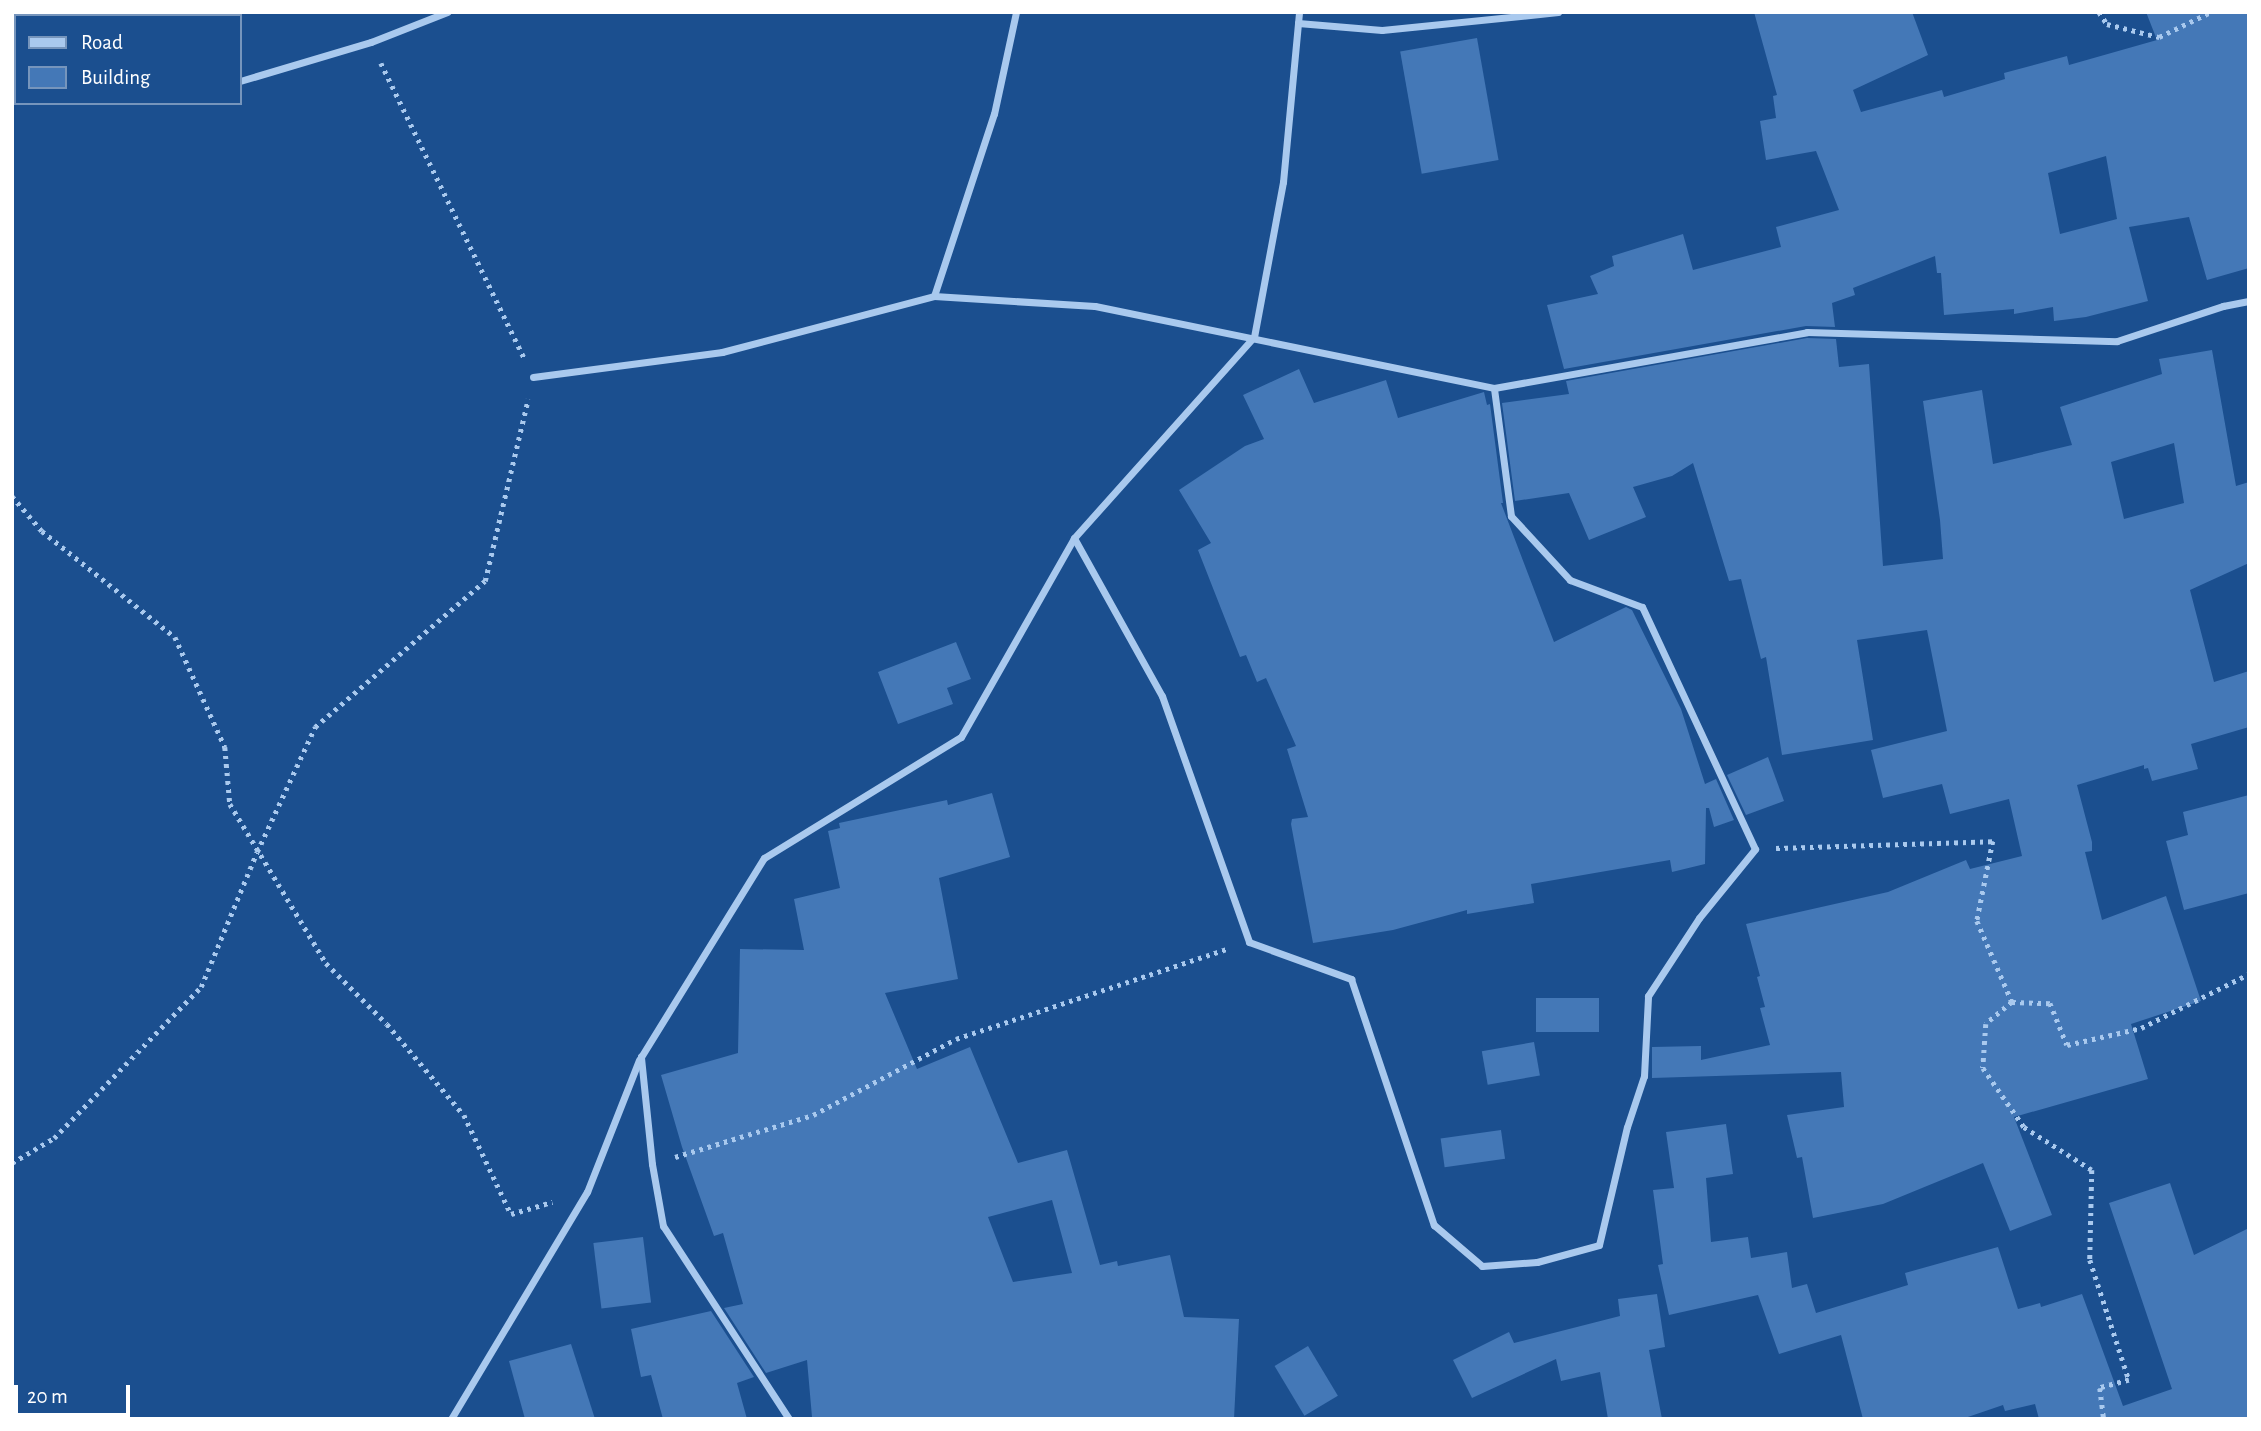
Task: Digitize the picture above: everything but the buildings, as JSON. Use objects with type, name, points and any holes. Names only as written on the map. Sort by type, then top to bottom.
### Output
[{"type":"street","points":[[242,80],[371,42],[447,12]]},
{"type":"street","points":[[934,296],[994,114],[1016,12]]},
{"type":"street","points":[[451,1419],[587,1192],[641,1057],[764,858],[961,737],[1074,538],[1254,337],[1283,182],[1299,12]]},
{"type":"street","points":[[1298,23],[1381,30],[1558,12]]},
{"type":"street","points":[[533,377],[722,352],[934,296],[1095,306],[1493,388],[1807,332],[2117,341],[2223,306],[2249,301]]},
{"type":"street","points":[[1074,538],[1161,696],[1249,942],[1351,979],[1434,1225],[1482,1266],[1537,1262],[1599,1245],[1627,1127],[1644,1076],[1648,996],[1699,918],[1755,849],[1642,607],[1570,580],[1511,516],[1493,388]]},
{"type":"street","points":[[641,1057],[652,1164],[663,1226],[789,1419]]},
{"type":"path","points":[[2098,12],[2107,24],[2159,37],[2211,12]]},
{"type":"path","points":[[12,1163],[54,1138],[201,987],[257,852],[315,727],[485,581],[533,377],[371,42]]},
{"type":"path","points":[[12,496],[42,531],[175,637],[225,747],[230,804],[257,852],[326,963],[387,1024],[464,1115],[511,1213],[587,1192]]},
{"type":"path","points":[[1755,849],[1993,841],[1977,921],[2012,1002]]},
{"type":"path","points":[[652,1164],[813,1115],[956,1039],[1249,942]]},
{"type":"path","points":[[2104,1419],[2100,1388],[2129,1380],[2090,1260],[2092,1170],[2024,1127],[1983,1068],[1986,1024],[2012,1002],[2050,1003],[2067,1045],[2141,1028],[2249,974]]}]
